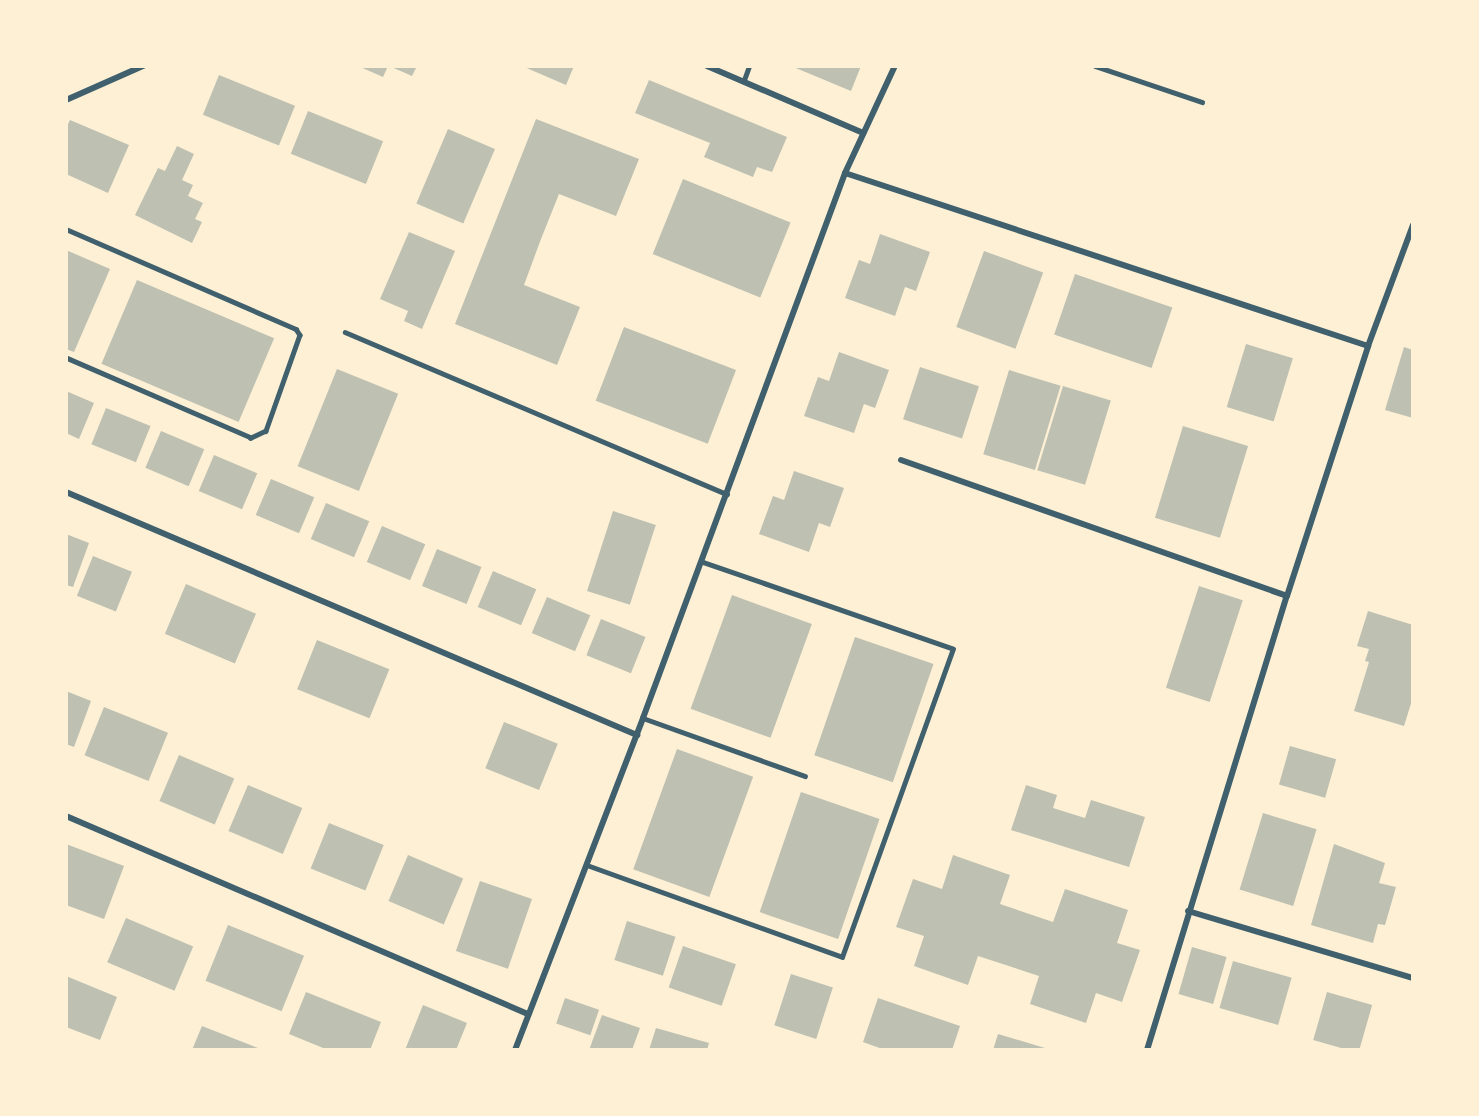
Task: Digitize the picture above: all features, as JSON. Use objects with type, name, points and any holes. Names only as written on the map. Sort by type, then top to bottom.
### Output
[{"type":"street","points":[[66,100],[143,66]]},
{"type":"street","points":[[707,66],[863,133]]},
{"type":"street","points":[[514,1050],[637,735],[845,173],[895,66]]},
{"type":"street","points":[[845,173],[1368,346]]},
{"type":"street","points":[[1147,1050],[1287,596],[1368,346],[1413,225]]},
{"type":"street","points":[[901,460],[1287,596]]},
{"type":"street","points":[[66,492],[637,735]]},
{"type":"street","points":[[66,816],[528,1014]]},
{"type":"street","points":[[1188,911],[1413,978]]},
{"type":"lane","points":[[744,80],[749,66]]},
{"type":"lane","points":[[1095,66],[1202,102]]},
{"type":"lane","points":[[66,229],[296,329],[300,335],[266,431],[251,438],[66,358]]},
{"type":"lane","points":[[345,332],[727,494]]},
{"type":"lane","points":[[587,865],[842,957],[953,649],[702,562]]},
{"type":"lane","points":[[643,718],[805,776]]},
{"type":"building","points":[[358,66],[388,66],[383,77]]},
{"type":"building","points":[[389,66],[417,66],[412,76]]},
{"type":"building","points":[[522,66],[574,66],[566,85]]},
{"type":"building","points":[[791,66],[861,66],[851,91]]},
{"type":"building","points":[[219,75],[295,106],[279,146],[203,115]]},
{"type":"building","points":[[649,80],[787,137],[772,172],[757,167],[753,177],[704,157],[710,143],[635,113]]},
{"type":"building","points":[[308,111],[383,141],[366,184],[291,154]]},
{"type":"building","points":[[536,119],[639,159],[616,216],[559,194],[541,239],[524,285],[580,307],[557,365],[455,324]]},
{"type":"building","points":[[70,120],[129,145],[108,193],[66,174],[66,128]]},
{"type":"building","points":[[448,129],[495,149],[463,223],[416,204]]},
{"type":"building","points":[[177,146],[194,154],[182,180],[193,185],[188,196],[203,203],[195,219],[202,222],[192,243],[135,215],[158,168],[165,171]]},
{"type":"building","points":[[683,179],[791,222],[760,298],[653,254]]},
{"type":"building","points":[[409,232],[455,251],[422,329],[404,321],[408,311],[380,299]]},
{"type":"building","points":[[880,234],[930,252],[916,291],[905,287],[895,316],[845,298],[859,260],[870,264]]},
{"type":"building","points":[[66,250],[110,269],[74,352],[66,349]]},
{"type":"building","points":[[984,251],[1043,273],[1015,349],[956,327]]},
{"type":"building","points":[[1075,274],[1172,308],[1152,368],[1054,335]]},
{"type":"building","points":[[137,280],[274,338],[239,422],[101,364]]},
{"type":"building","points":[[624,327],[736,370],[708,444],[596,401]]},
{"type":"building","points":[[1246,344],[1293,358],[1274,421],[1227,407]]},
{"type":"building","points":[[1404,347],[1413,350],[1413,418],[1385,410]]},
{"type":"building","points":[[839,352],[889,370],[875,408],[864,404],[854,433],[804,416],[818,377],[829,381]]},
{"type":"building","points":[[920,367],[979,386],[962,438],[903,419]]},
{"type":"building","points":[[337,369],[398,394],[359,491],[298,466]]},
{"type":"building","points":[[1009,370],[1061,386],[1035,470],[983,454]]},
{"type":"building","points":[[1063,386],[1111,401],[1085,485],[1037,470]]},
{"type":"building","points":[[66,391],[94,403],[79,439],[66,433]]},
{"type":"building","points":[[106,408],[151,426],[136,462],[91,444]]},
{"type":"building","points":[[1183,426],[1248,446],[1220,538],[1155,518]]},
{"type":"building","points":[[161,431],[204,449],[189,486],[145,468]]},
{"type":"building","points":[[214,455],[257,473],[242,509],[199,491]]},
{"type":"building","points":[[794,471],[844,488],[830,527],[819,523],[809,552],[759,534],[773,496],[784,500]]},
{"type":"building","points":[[271,479],[314,497],[299,533],[256,515]]},
{"type":"building","points":[[326,503],[369,521],[354,557],[311,539]]},
{"type":"building","points":[[613,511],[656,525],[630,605],[587,591]]},
{"type":"building","points":[[382,526],[425,544],[410,580],[367,562]]},
{"type":"building","points":[[66,534],[89,543],[73,587],[66,585]]},
{"type":"building","points":[[437,549],[482,567],[467,604],[422,586]]},
{"type":"building","points":[[93,556],[132,572],[116,612],[77,596]]},
{"type":"building","points":[[493,571],[536,589],[521,625],[478,607]]},
{"type":"building","points":[[186,584],[256,614],[235,663],[165,634]]},
{"type":"building","points":[[1199,586],[1243,600],[1210,702],[1166,688]]},
{"type":"building","points":[[732,595],[812,624],[770,738],[691,709]]},
{"type":"building","points":[[547,597],[590,615],[575,651],[532,633]]},
{"type":"building","points":[[1368,611],[1413,625],[1413,697],[1404,726],[1354,711],[1369,662],[1365,661],[1369,649],[1357,646]]},
{"type":"building","points":[[601,619],[646,637],[631,673],[586,655]]},
{"type":"building","points":[[855,637],[933,664],[893,782],[814,755]]},
{"type":"building","points":[[317,640],[389,669],[369,718],[297,689]]},
{"type":"building","points":[[66,691],[91,701],[74,747],[66,744]]},
{"type":"building","points":[[104,707],[168,733],[148,781],[85,755]]},
{"type":"building","points":[[504,722],[558,744],[539,790],[485,768]]},
{"type":"building","points":[[1290,746],[1336,759],[1325,798],[1279,784]]},
{"type":"building","points":[[677,749],[753,777],[709,897],[633,869]]},
{"type":"building","points":[[179,755],[234,778],[215,824],[159,801]]},
{"type":"building","points":[[248,785],[302,808],[283,854],[228,831]]},
{"type":"building","points":[[1026,785],[1057,795],[1053,808],[1085,818],[1091,800],[1145,817],[1129,867],[1011,830]]},
{"type":"building","points":[[801,792],[879,819],[838,939],[760,912]]},
{"type":"building","points":[[1263,813],[1317,829],[1293,906],[1240,890]]},
{"type":"building","points":[[329,823],[384,845],[365,891],[311,868]]},
{"type":"building","points":[[66,844],[124,866],[104,919],[66,905]]},
{"type":"building","points":[[1334,844],[1385,863],[1379,883],[1396,887],[1385,925],[1378,924],[1373,943],[1311,925]]},
{"type":"building","points":[[408,855],[463,878],[444,924],[388,901]]},
{"type":"building","points":[[953,855],[1010,875],[1000,904],[1053,922],[1065,889],[1128,910],[1117,943],[1140,950],[1122,1002],[1096,993],[1086,1023],[1030,1004],[1039,976],[978,956],[968,985],[914,966],[924,936],[896,927],[913,879],[942,889]]},
{"type":"building","points":[[480,881],[532,899],[508,969],[456,951]]},
{"type":"building","points":[[126,918],[193,947],[174,991],[107,962]]},
{"type":"building","points":[[627,921],[676,937],[663,976],[614,960]]},
{"type":"building","points":[[228,925],[304,956],[282,1011],[206,981]]},
{"type":"building","points":[[683,946],[736,964],[722,1006],[669,988]]},
{"type":"building","points":[[1192,947],[1227,957],[1213,1004],[1178,994]]},
{"type":"building","points":[[1233,961],[1292,978],[1278,1025],[1219,1008]]},
{"type":"building","points":[[791,974],[833,988],[816,1039],[774,1025]]},
{"type":"building","points":[[66,976],[117,997],[100,1040],[66,1027]]},
{"type":"building","points":[[306,992],[381,1022],[370,1050],[328,1050],[289,1034]]},
{"type":"building","points":[[1327,992],[1372,1005],[1359,1050],[1348,1050],[1313,1040]]},
{"type":"building","points":[[565,998],[599,1010],[590,1035],[556,1024]]},
{"type":"building","points":[[878,998],[960,1026],[952,1050],[885,1050],[863,1042]]},
{"type":"building","points":[[423,1005],[467,1023],[456,1050],[405,1050]]},
{"type":"building","points":[[602,1015],[640,1028],[632,1050],[589,1050]]},
{"type":"building","points":[[202,1026],[263,1050],[192,1050]]},
{"type":"building","points":[[656,1028],[709,1043],[707,1050],[649,1050]]},
{"type":"building","points":[[998,1034],[1045,1048],[1044,1050],[993,1050]]}]
